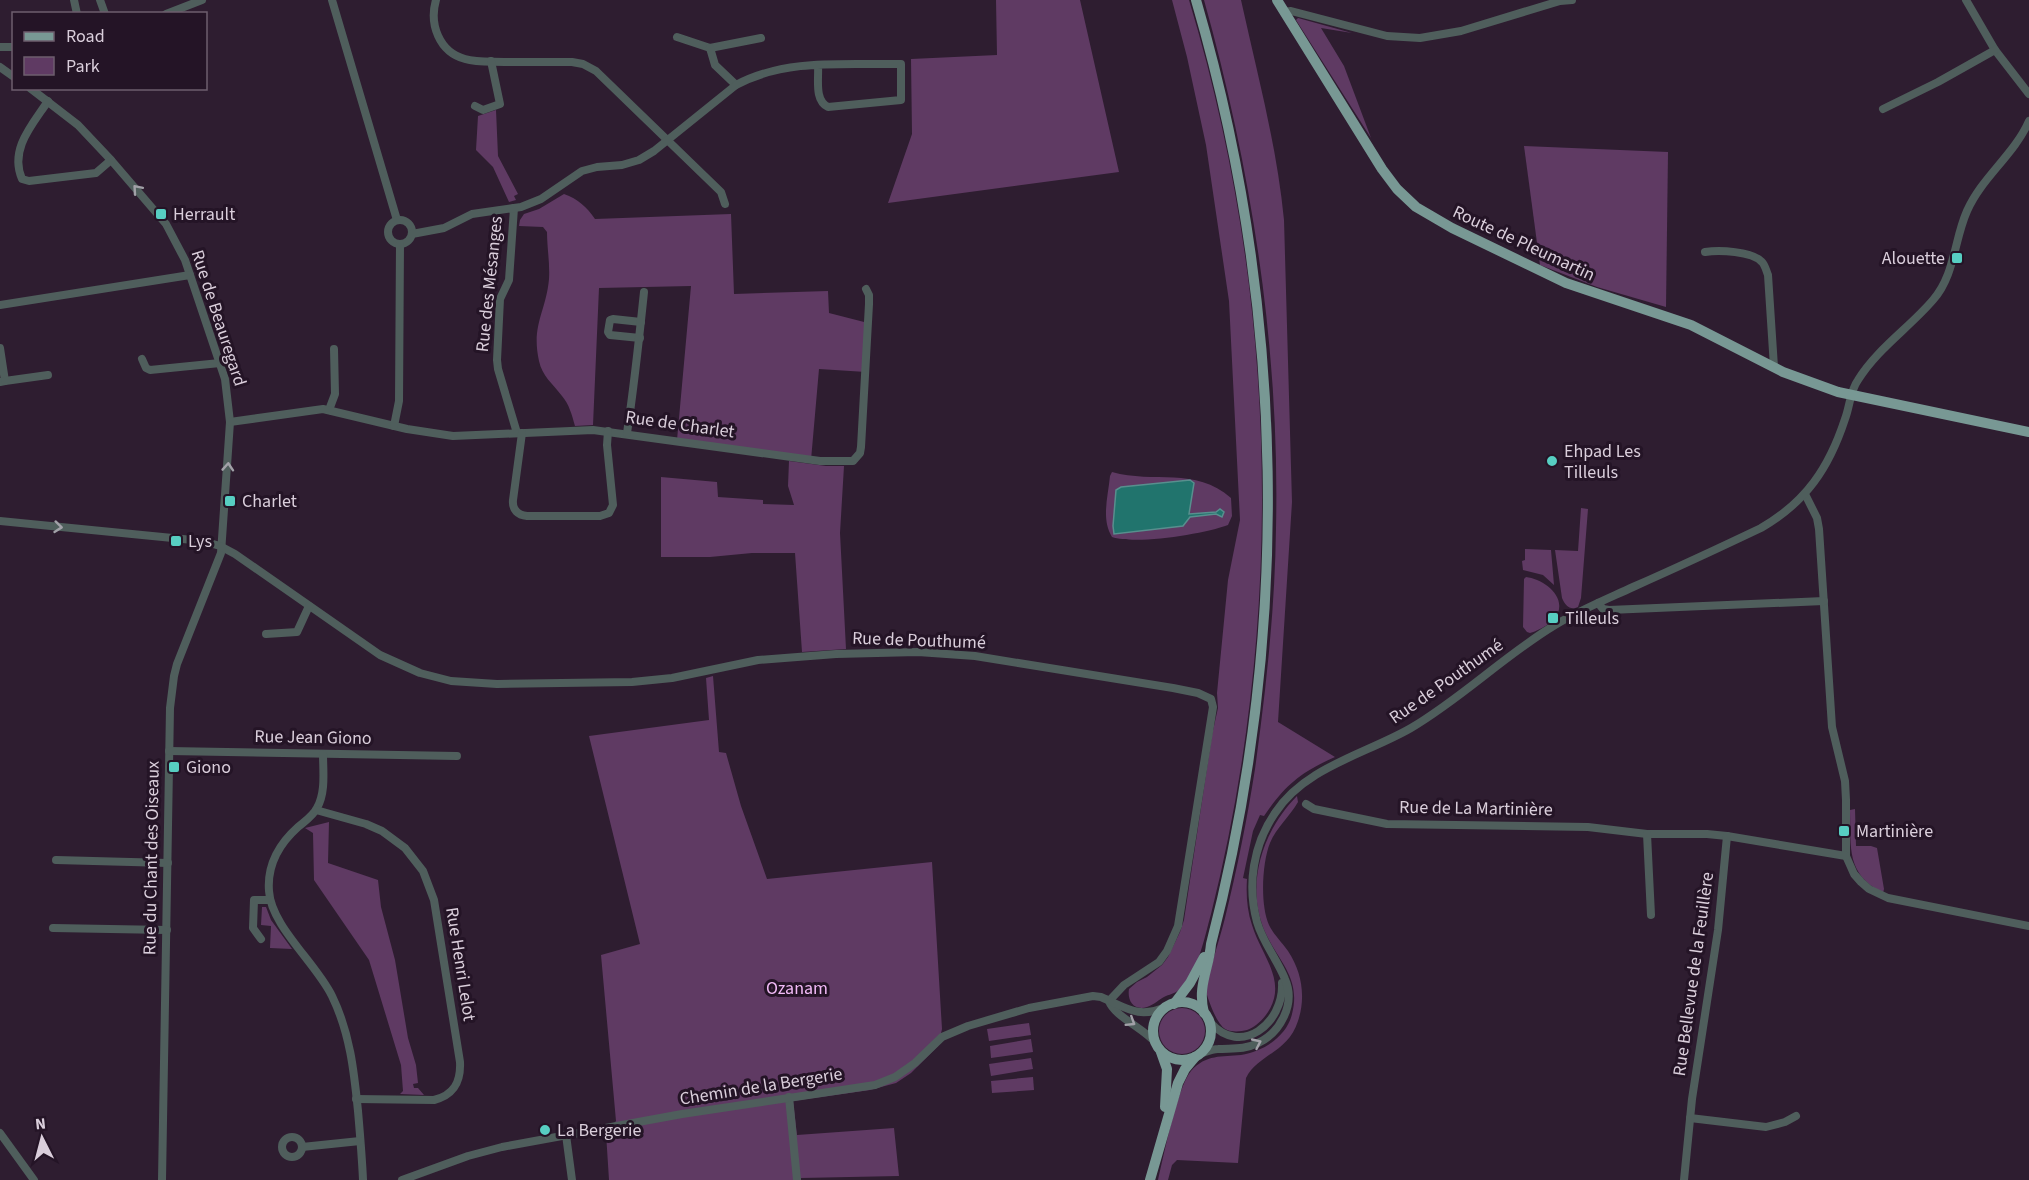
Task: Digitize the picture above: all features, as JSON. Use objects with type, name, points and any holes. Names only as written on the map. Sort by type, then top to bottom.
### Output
[{"type":"main road","points":[[1150,1180],[1160,1140],[1180,1079],[1209,1042],[1211,1032],[1201,989],[1240,819],[1257,701],[1267,572],[1268,454],[1262,347],[1251,246],[1228,125],[1196,0]]},
{"type":"main road","name":"Route de Pleumartin","points":[[1277,0],[1382,169],[1397,189],[1416,207],[1452,228],[1566,283],[1692,326],[1812,384],[2029,432]]},
{"type":"main road","points":[[1160,1140],[1168,1079],[1167,1066],[1153,1032],[1155,1021],[1158,1015],[1190,983],[1211,944]]},
{"type":"main road","points":[[1170,1005],[1192,1004],[1207,1017]]},
{"type":"main road","points":[[1157,1046],[1176,1059],[1186,1060],[1198,1055]]},
{"type":"street","points":[[171,12],[202,0]]},
{"type":"street","points":[[332,0],[397,220]]},
{"type":"street","points":[[436,0],[433,13],[434,25],[445,47],[457,56],[491,62],[572,62],[590,67],[721,192],[725,204]]},
{"type":"street","points":[[1284,12],[1291,11],[1387,36],[1420,38],[1461,31],[1560,1],[1572,0]]},
{"type":"street","points":[[1966,0],[1995,50],[2029,94]]},
{"type":"street","points":[[678,37],[710,48],[761,38]]},
{"type":"street","points":[[710,48],[715,65],[736,85]]},
{"type":"street","points":[[1883,109],[1995,50]]},
{"type":"street","points":[[475,106],[483,110],[500,104],[491,62]]},
{"type":"street","points":[[412,234],[442,229],[472,214],[514,208],[542,199],[582,171],[629,164],[639,160],[736,85],[774,70],[818,65],[901,64],[902,100],[828,107],[819,97],[818,65]]},
{"type":"street","name":"Rue de Beauregard","points":[[33,90],[78,125],[111,160],[166,224],[179,247],[226,384],[230,422],[224,521],[220,546]]},
{"type":"street","points":[[48,101],[19,149],[22,179],[29,181],[94,173],[111,160]]},
{"type":"street","name":"Rue de Pouthumé","points":[[1198,1055],[1217,1049],[1250,1047],[1265,1039],[1277,1028],[1285,1015],[1288,998],[1286,981],[1266,946],[1257,923],[1252,883],[1258,848],[1278,808],[1314,776],[1412,728],[1540,634],[1598,603],[1761,528],[1783,514],[1805,494],[1820,475],[1833,451],[1857,381],[1872,361],[1934,299],[1947,279],[1967,211],[1986,180],[2015,146],[2029,121]]},
{"type":"street","name":"Rue des Mésanges","points":[[514,208],[509,280],[500,299],[496,360],[520,433]]},
{"type":"street","points":[[397,220],[408,223],[412,234],[408,241],[400,244],[393,242],[388,235],[389,227],[397,220]]},
{"type":"street","points":[[394,426],[399,401],[400,244]]},
{"type":"street","points":[[1705,252],[1747,255],[1764,263],[1768,275],[1774,367]]},
{"type":"street","points":[[0,305],[190,275]]},
{"type":"street","name":"Rue de Charlet","points":[[230,422],[313,410],[329,410],[394,426],[459,436],[577,430],[608,431],[820,461],[853,461],[857,458],[861,447],[869,304],[869,294],[866,289]]},
{"type":"street","points":[[627,434],[644,292]]},
{"type":"street","points":[[640,338],[610,335],[608,322],[611,319],[641,322]]},
{"type":"street","points":[[0,348],[3,381],[48,375]]},
{"type":"street","points":[[329,410],[335,394],[334,350]]},
{"type":"street","points":[[142,359],[146,368],[150,370],[219,363]]},
{"type":"street","points":[[520,433],[513,500],[513,507],[517,512],[527,516],[600,516],[609,513],[614,505],[607,445],[608,431]]},
{"type":"street","points":[[1805,494],[1819,529],[1832,727],[1845,781],[1846,856],[1854,874],[1869,889],[1900,901],[2029,926]]},
{"type":"street","name":"Rue de Pouthumé","points":[[0,521],[203,541],[220,546],[235,554],[365,646],[420,673],[464,682],[497,684],[632,682],[672,678],[758,660],[836,654],[918,652],[975,656],[1173,687],[1209,697],[1213,707],[1178,926],[1167,951],[1159,962],[1124,986],[1109,1000]]},
{"type":"street","name":"Rue du Chant des Oiseaux","points":[[162,1180],[170,708],[174,676],[218,564],[220,546]]},
{"type":"street","points":[[1598,603],[1603,609],[1609,610],[1824,601]]},
{"type":"street","points":[[266,634],[297,633],[309,606]]},
{"type":"street","name":"Rue Jean Giono","points":[[169,751],[457,756]]},
{"type":"street","points":[[324,754],[323,789],[316,810],[284,841],[276,853],[269,878],[270,900],[278,918],[321,975],[339,1012],[350,1046],[363,1180]]},
{"type":"street","name":"Rue de La Martinière","points":[[1306,804],[1314,809],[1387,824],[1588,827],[1647,834],[1727,836],[1846,856]]},
{"type":"street","name":"Rue Henri Lelot","points":[[316,810],[366,824],[382,831],[405,848],[423,871],[434,900],[460,1062],[459,1082],[444,1098],[434,1100],[356,1099]]},
{"type":"street","points":[[1647,834],[1651,915]]},
{"type":"street","name":"Rue Bellevue de la Feuillère","points":[[1684,1180],[1690,1118],[1716,950],[1727,836]]},
{"type":"street","points":[[56,860],[168,863]]},
{"type":"street","points":[[261,939],[253,928],[254,900],[270,900]]},
{"type":"street","points":[[53,928],[167,930]]},
{"type":"street","name":"Rue de Pouthumé","points":[[1207,1017],[1221,1033],[1235,1037],[1252,1034],[1263,1027],[1273,1017],[1281,1002],[1280,970]]},
{"type":"street","name":"Chemin de la Bergerie","points":[[402,1180],[468,1156],[566,1135],[874,1085],[895,1077],[915,1063],[942,1037],[1000,1015],[1029,1008],[1094,996],[1143,1013],[1152,1013],[1170,1005]]},
{"type":"street","points":[[1109,1000],[1111,1006],[1119,1014],[1146,1032],[1157,1046]]},
{"type":"street","points":[[789,1097],[797,1180]]},
{"type":"street","points":[[1690,1118],[1766,1126],[1785,1122],[1796,1116]]},
{"type":"street","points":[[0,1133],[34,1180]]},
{"type":"street","points":[[566,1135],[572,1180]]},
{"type":"street","points":[[302,1147],[360,1142]]},
{"type":"green space","points":[[996,0],[1080,0],[1119,172],[888,203],[912,134],[911,59],[997,55]]},
{"type":"green space","points":[[1172,0],[1189,0],[1219,112],[1241,225],[1255,340],[1261,456],[1260,571],[1252,687],[1235,801],[1206,933],[1192,972],[1180,989],[1150,1006],[1138,1008],[1130,1001],[1129,989],[1162,965],[1168,957],[1184,920],[1218,708],[1217,693],[1228,580],[1240,520],[1229,301],[1206,145]]},
{"type":"green space","points":[[1204,0],[1241,0],[1272,137],[1284,220],[1292,502],[1278,722],[1335,757],[1295,780],[1264,816],[1260,815],[1253,831],[1243,878],[1247,879],[1250,919],[1271,968],[1275,990],[1273,1001],[1264,1018],[1244,1031],[1229,1031],[1223,1028],[1216,1018],[1206,991],[1238,863],[1259,739],[1274,589],[1276,461],[1268,328],[1260,262],[1236,130]]},
{"type":"green space","points":[[1298,18],[1352,33],[1321,28],[1344,66],[1371,138],[1296,20]]},
{"type":"green space","points":[[496,110],[498,156],[518,194],[514,196],[516,200],[509,202],[493,167],[476,150],[478,116]]},
{"type":"green space","points":[[1524,146],[1668,152],[1666,307],[1597,287],[1540,265]]},
{"type":"green space","points":[[564,194],[582,204],[595,219],[731,214],[734,294],[828,291],[829,313],[868,323],[866,372],[819,369],[811,460],[677,440],[691,286],[599,288],[593,425],[575,426],[567,403],[543,371],[537,348],[538,328],[549,279],[547,232],[543,227],[519,226],[524,214],[539,209]]},
{"type":"green space","points":[[789,461],[844,466],[840,533],[846,649],[802,652],[795,553],[661,557],[661,477],[717,482],[718,497],[763,500],[763,504],[794,505],[788,486]]},
{"type":"green space","points":[[1112,472],[1203,482],[1231,498],[1232,516],[1228,525],[1187,535],[1137,540],[1112,537],[1106,515]]},
{"type":"green space","points":[[1581,508],[1588,509],[1581,598],[1578,607],[1570,608],[1562,598],[1555,550],[1578,551]]},
{"type":"green space","points":[[1525,549],[1551,550],[1554,585],[1543,575],[1523,570],[1522,561],[1525,560]]},
{"type":"green space","points":[[1526,577],[1539,581],[1551,589],[1559,606],[1558,613],[1550,623],[1530,633],[1523,627],[1524,579]]},
{"type":"green space","name":"Ozanam","points":[[713,676],[719,752],[726,753],[741,806],[767,879],[932,862],[942,1029],[938,1046],[911,1073],[896,1083],[870,1090],[793,1101],[797,1135],[894,1128],[899,1176],[801,1178],[801,1180],[609,1180],[606,1133],[616,1121],[601,955],[640,944],[589,736],[709,720],[706,678]]},
{"type":"green space","points":[[1297,796],[1298,802],[1270,843],[1265,861],[1263,884],[1264,907],[1269,925],[1297,967],[1302,994],[1298,1021],[1287,1040],[1258,1063],[1246,1078],[1238,1163],[1177,1160],[1172,1165],[1168,1180],[1158,1180],[1176,1106],[1191,1071],[1208,1059],[1241,1055],[1265,1047],[1285,1029],[1292,1014],[1294,991],[1288,972],[1266,934],[1260,916],[1257,879],[1260,860],[1274,826]]},
{"type":"green space","points":[[1855,809],[1856,846],[1877,848],[1883,893],[1862,877],[1853,859],[1850,810]]},
{"type":"green space","points":[[329,822],[328,863],[378,880],[381,907],[395,960],[408,1038],[416,1065],[418,1083],[413,1084],[414,1088],[418,1088],[424,1095],[400,1094],[403,1091],[401,1065],[369,960],[314,880],[313,833],[305,828]]},
{"type":"green space","points":[[262,907],[266,907],[271,920],[292,949],[270,948],[271,926],[261,925]]},
{"type":"green space","points":[[1182,1008],[1198,1015],[1205,1031],[1198,1047],[1182,1054],[1166,1047],[1159,1031],[1166,1015]]},
{"type":"green space","points":[[1029,1023],[1031,1035],[989,1041],[987,1029]]},
{"type":"green space","points":[[1031,1039],[1033,1052],[991,1058],[990,1046]]},
{"type":"green space","points":[[1031,1058],[1033,1069],[991,1076],[989,1064]]},
{"type":"green space","points":[[1033,1077],[1034,1090],[992,1093],[991,1081]]},
{"type":"shaded area","points":[[1190,480],[1194,483],[1189,514],[1216,512],[1220,509],[1224,512],[1222,517],[1216,514],[1190,517],[1183,526],[1114,534],[1116,490],[1121,487]]},
{"type":"place","name":"Herrault","points":[[161,214]]},
{"type":"place","name":"Alouette","points":[[1957,258]]},
{"type":"place","name":"Ehpad Les Tilleuls","points":[[1552,461]]},
{"type":"place","name":"Charlet","points":[[230,501]]},
{"type":"place","name":"Lys","points":[[176,541]]},
{"type":"place","name":"Tilleuls","points":[[1553,618]]},
{"type":"place","name":"Giono","points":[[174,767]]},
{"type":"place","name":"Martinière","points":[[1844,831]]},
{"type":"place","name":"La Bergerie","points":[[545,1130]]}]
